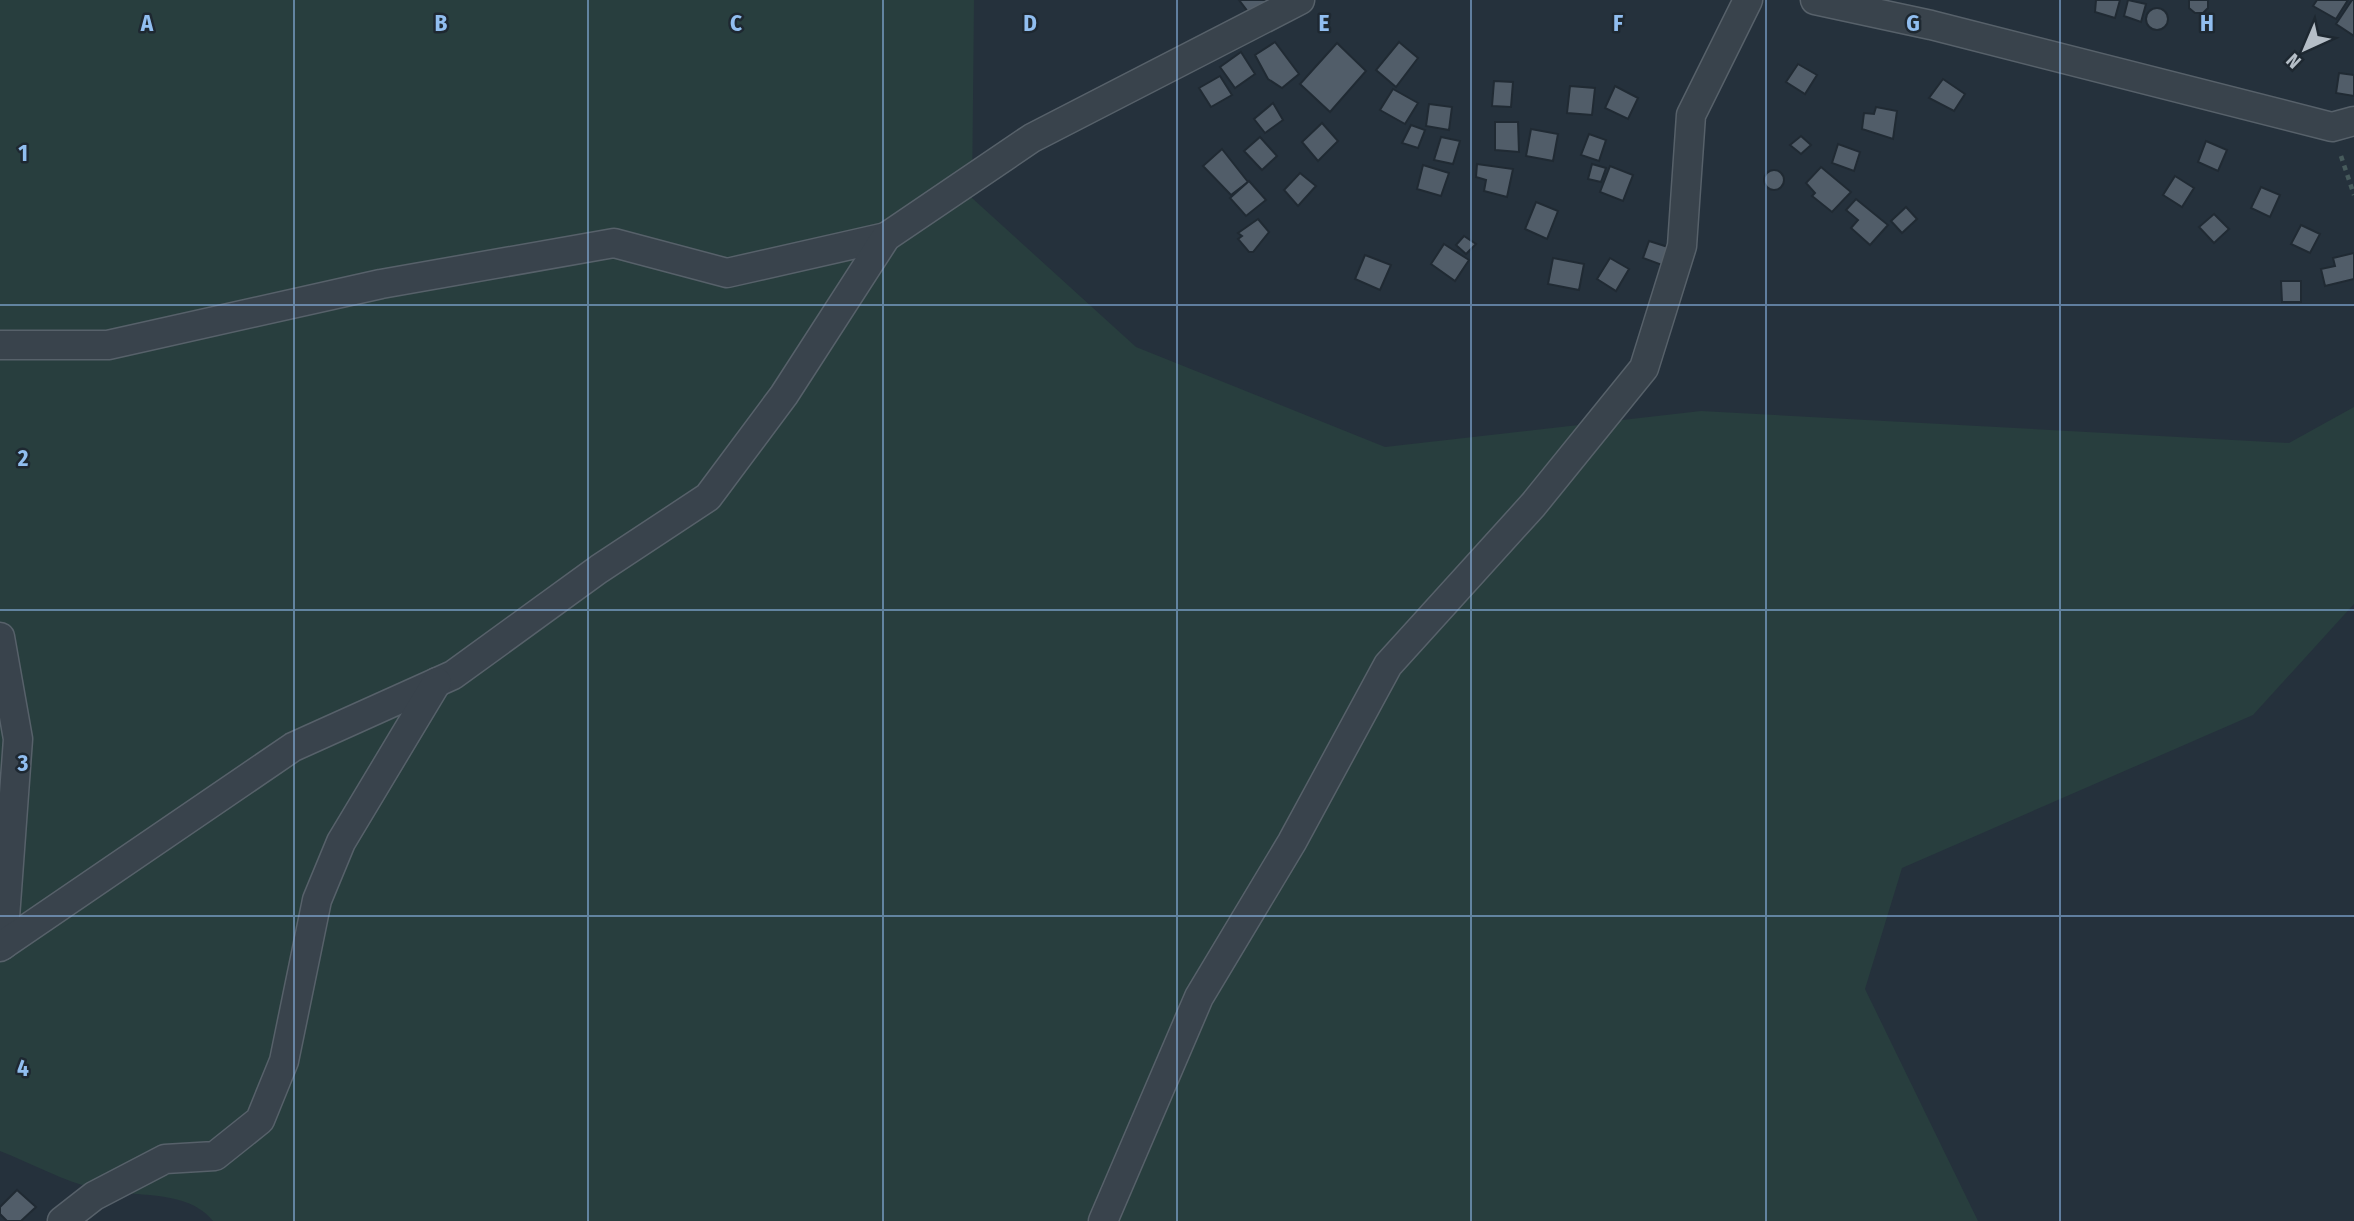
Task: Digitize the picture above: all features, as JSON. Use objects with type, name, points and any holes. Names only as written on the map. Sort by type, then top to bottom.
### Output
[{"type":"street","points":[[0,345],[108,345],[381,284],[614,243],[727,273],[886,237],[1032,138],[1300,0]]},
{"type":"street","points":[[1102,1221],[1199,997],[1292,842],[1388,665],[1533,505],[1644,368],[1682,246],[1691,115],[1748,0]]},
{"type":"street","points":[[1815,0],[1930,25],[2332,127],[2354,121]]},
{"type":"street","points":[[1,946],[293,747],[453,675],[599,569],[708,497],[784,395],[886,237]]},
{"type":"street","points":[[0,637],[18,738],[1,946]]},
{"type":"street","points":[[61,1221],[94,1196],[165,1159],[215,1156],[260,1120],[284,1061],[317,900],[341,842],[437,682]]},
{"type":"green space","points":[[0,0],[974,0],[972,198],[1136,347],[1385,447],[1701,411],[2289,443],[2354,407],[2354,604],[2253,715],[1902,868],[1865,989],[1978,1221],[213,1221],[189,1203],[84,1186],[0,1151]]},
{"type":"building","points":[[1239,0],[1267,0],[1270,3],[1252,17]]},
{"type":"building","points":[[2096,0],[2120,0],[2115,18],[2095,12]]},
{"type":"building","points":[[2128,0],[2146,4],[2141,22],[2124,16]]},
{"type":"building","points":[[2189,0],[2208,0],[2208,8],[2203,13],[2195,13],[2189,8]]},
{"type":"building","points":[[2317,0],[2348,0],[2336,19],[2313,6]]},
{"type":"building","points":[[2354,0],[2354,36],[2336,24]]},
{"type":"building","points":[[2157,8],[2165,11],[2168,19],[2165,27],[2157,30],[2149,27],[2146,19],[2149,11]]},
{"type":"building","points":[[1275,42],[1299,74],[1282,88],[1268,79],[1255,55]]},
{"type":"building","points":[[1399,42],[1418,58],[1396,87],[1376,70]]},
{"type":"building","points":[[1337,43],[1366,71],[1330,112],[1300,84]]},
{"type":"building","points":[[1241,52],[1255,74],[1235,88],[1220,67]]},
{"type":"building","points":[[1798,64],[1817,75],[1805,94],[1786,82]]},
{"type":"building","points":[[2339,73],[2354,75],[2354,96],[2336,93]]},
{"type":"building","points":[[1220,76],[1232,95],[1211,107],[1199,88]]},
{"type":"building","points":[[1943,79],[1965,94],[1954,111],[1929,98]]},
{"type":"building","points":[[1494,81],[1513,82],[1511,107],[1492,106]]},
{"type":"building","points":[[1570,86],[1595,88],[1592,115],[1567,113]]},
{"type":"building","points":[[1615,86],[1638,98],[1628,119],[1605,108]]},
{"type":"building","points":[[1393,89],[1418,103],[1405,124],[1380,110]]},
{"type":"building","points":[[1273,103],[1283,120],[1265,133],[1254,119]]},
{"type":"building","points":[[1429,104],[1452,107],[1449,130],[1426,126]]},
{"type":"building","points":[[1876,107],[1897,111],[1893,139],[1862,129],[1864,113],[1874,114]]},
{"type":"building","points":[[1495,122],[1518,122],[1519,152],[1495,150]]},
{"type":"building","points":[[1322,123],[1338,141],[1318,161],[1302,142]]},
{"type":"building","points":[[1411,125],[1425,130],[1418,148],[1402,143]]},
{"type":"building","points":[[1531,129],[1558,134],[1553,161],[1526,156]]},
{"type":"building","points":[[1589,134],[1606,140],[1599,161],[1581,155]]},
{"type":"building","points":[[1801,136],[1811,145],[1801,154],[1790,145]]},
{"type":"building","points":[[1260,137],[1277,156],[1262,170],[1244,151]]},
{"type":"building","points":[[1441,137],[1460,141],[1453,164],[1434,160]]},
{"type":"building","points":[[2206,141],[2227,150],[2218,171],[2198,162]]},
{"type":"building","points":[[1838,144],[1860,152],[1854,171],[1832,163]]},
{"type":"building","points":[[1222,149],[1248,182],[1231,195],[1203,166]]},
{"type":"building","points":[[1477,164],[1513,169],[1507,197],[1484,191],[1486,180],[1476,177]]},
{"type":"building","points":[[1592,164],[1606,168],[1601,182],[1588,179]]},
{"type":"building","points":[[1423,165],[1449,173],[1441,196],[1417,189]]},
{"type":"building","points":[[1610,166],[1633,175],[1623,201],[1600,192]]},
{"type":"building","points":[[1821,167],[1851,192],[1832,212],[1812,196],[1815,193],[1806,183]]},
{"type":"building","points":[[1770,170],[1778,170],[1784,180],[1778,190],[1770,190],[1764,184],[1764,176]]},
{"type":"building","points":[[1300,173],[1316,186],[1298,206],[1284,190]]},
{"type":"building","points":[[2175,176],[2194,188],[2182,207],[2163,195]]},
{"type":"building","points":[[1249,181],[1266,200],[1246,216],[1230,198]]},
{"type":"building","points":[[2261,187],[2280,195],[2270,217],[2251,208]]},
{"type":"building","points":[[1856,199],[1888,225],[1870,245],[1851,228],[1858,220],[1846,210]]},
{"type":"building","points":[[1536,202],[1558,211],[1547,239],[1525,229]]},
{"type":"building","points":[[1906,207],[1917,219],[1902,233],[1891,221]]},
{"type":"building","points":[[2214,214],[2229,229],[2214,243],[2199,227]]},
{"type":"building","points":[[1258,219],[1269,232],[1253,252],[1249,252],[1238,239],[1242,236],[1238,233]]},
{"type":"building","points":[[2301,225],[2320,234],[2310,253],[2291,244]]},
{"type":"building","points":[[1464,236],[1476,244],[1466,254],[1456,245]]},
{"type":"building","points":[[1649,241],[1668,247],[1662,265],[1643,258]]},
{"type":"building","points":[[1444,244],[1469,260],[1455,281],[1431,264]]},
{"type":"building","points":[[2354,253],[2354,279],[2325,286],[2321,269],[2335,266],[2333,258]]},
{"type":"building","points":[[1365,255],[1391,265],[1380,290],[1355,279]]},
{"type":"building","points":[[1553,258],[1584,264],[1579,290],[1548,284]]},
{"type":"building","points":[[1610,258],[1629,269],[1616,291],[1597,279]]},
{"type":"building","points":[[2281,281],[2301,281],[2301,302],[2282,302]]},
{"type":"building","points":[[17,1190],[36,1207],[21,1221],[7,1221],[0,1214],[0,1207]]}]
